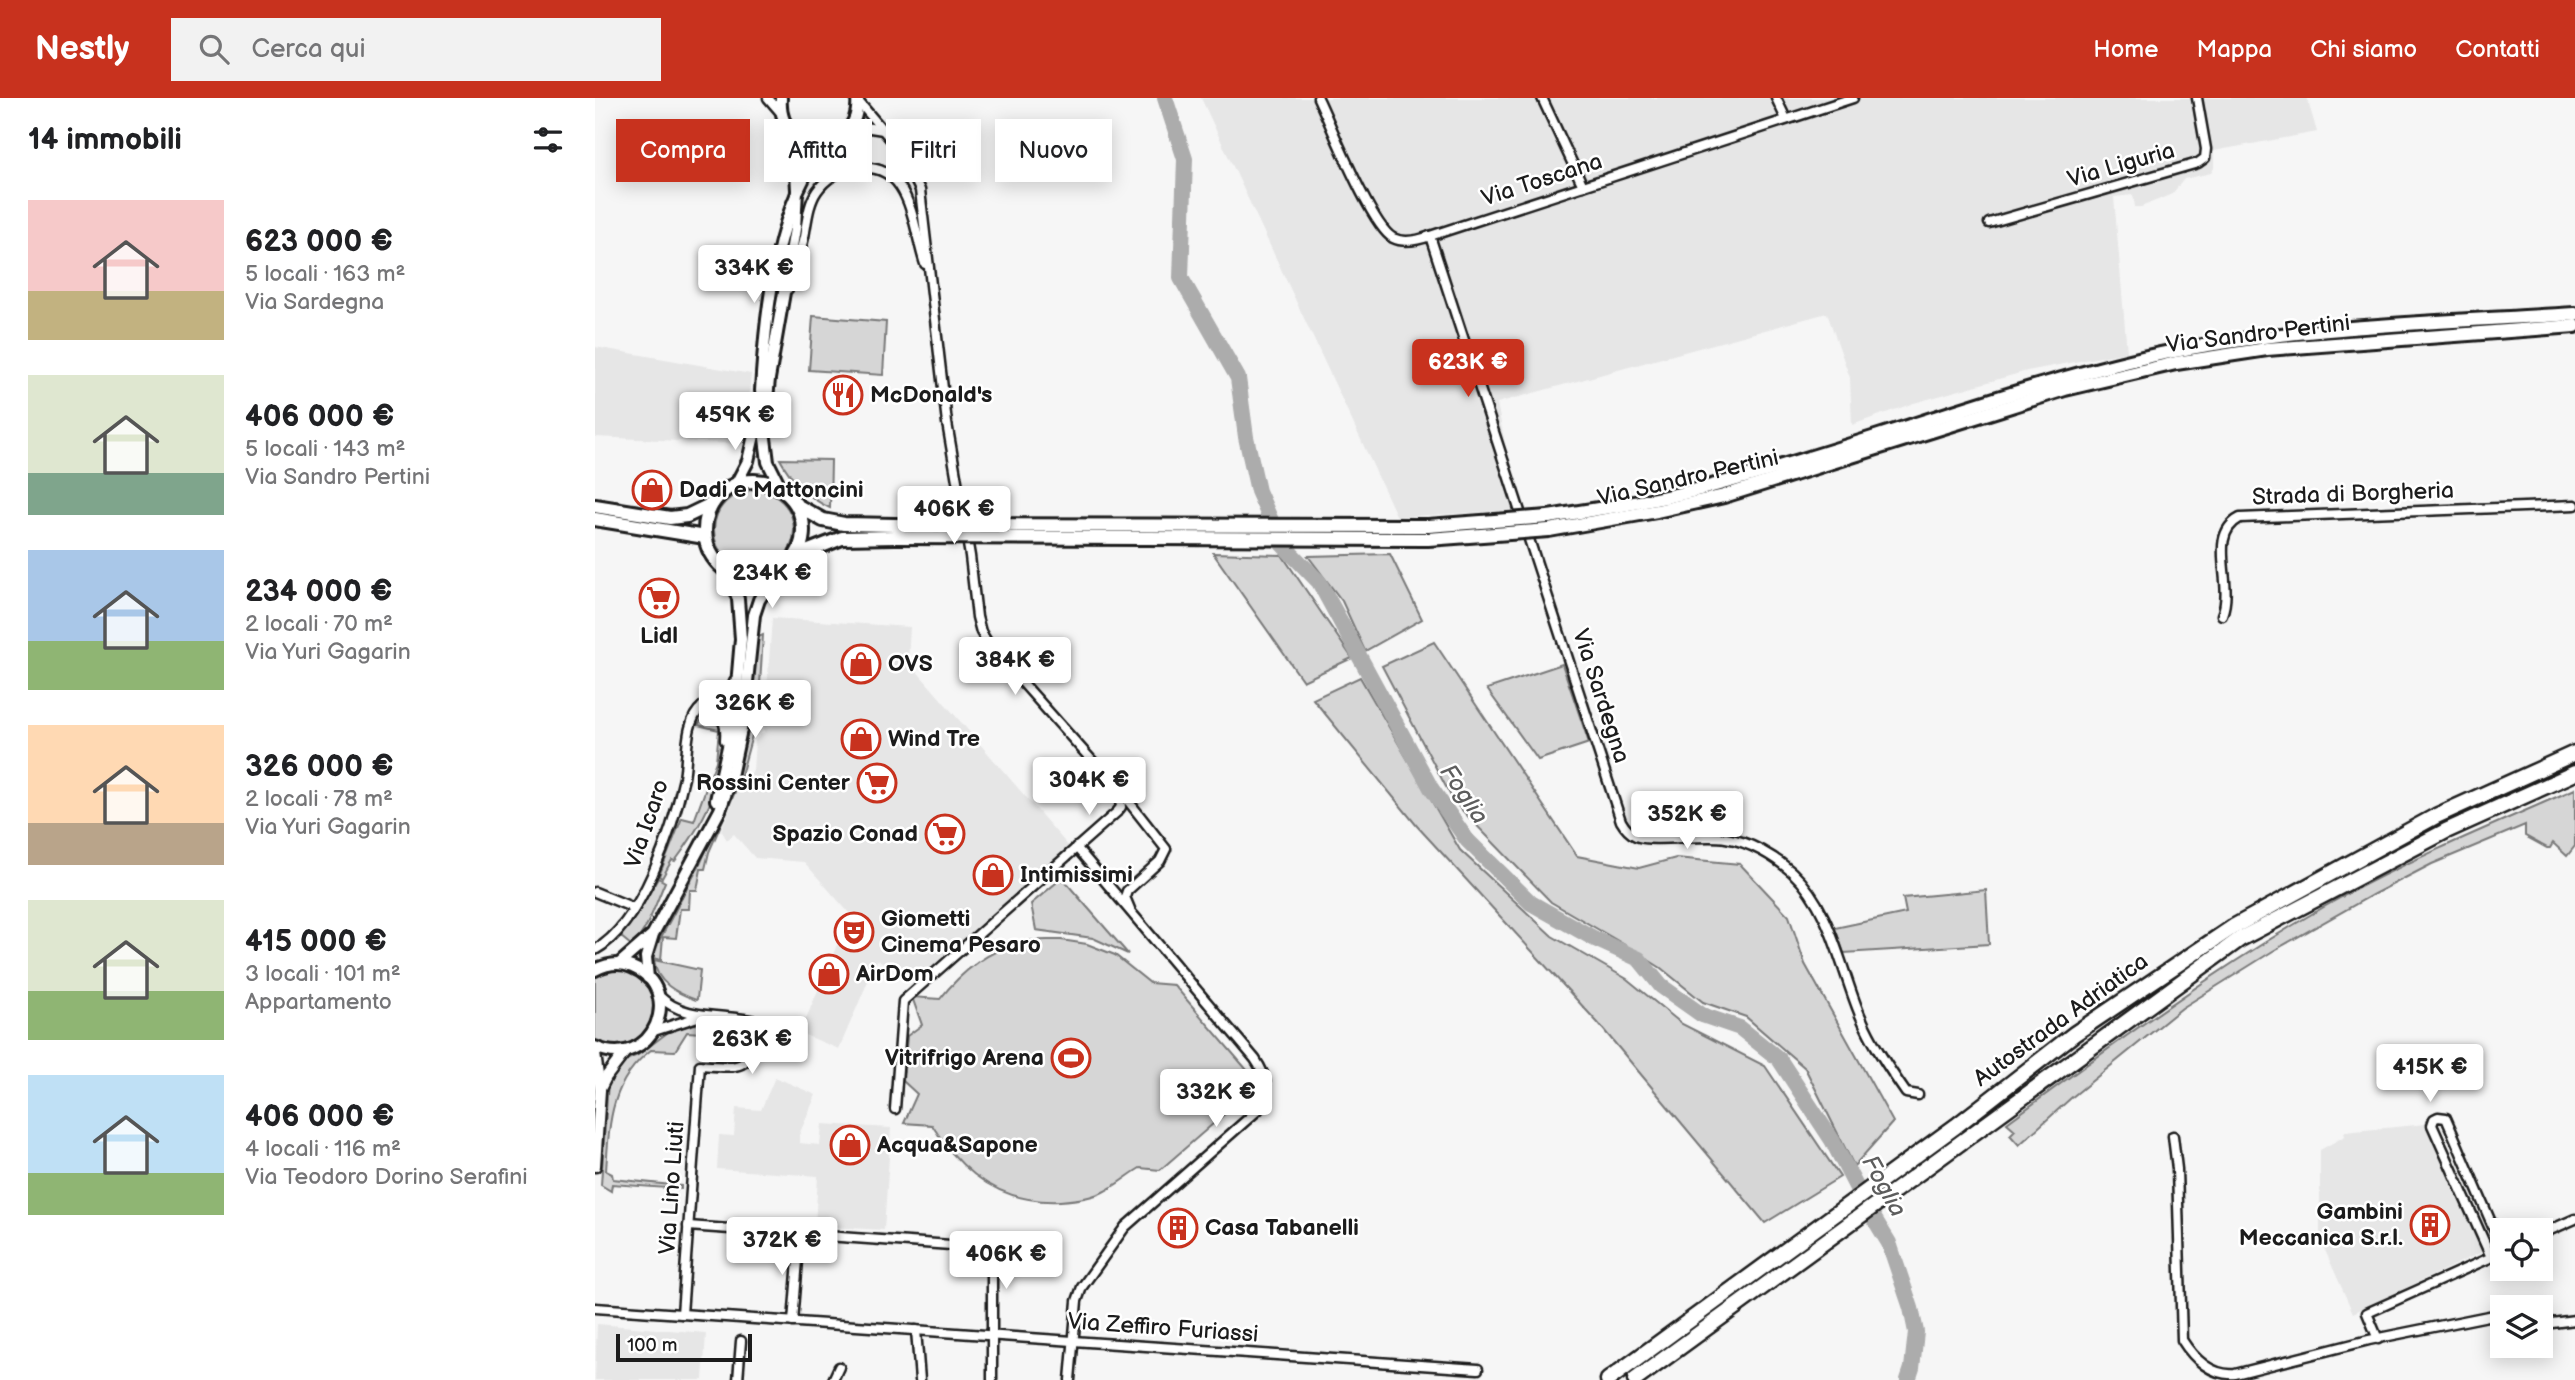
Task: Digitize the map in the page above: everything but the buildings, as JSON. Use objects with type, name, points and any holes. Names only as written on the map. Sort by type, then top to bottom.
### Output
[{"type":"highway","name":"Autostrada Adriatica","points":[[1635,1380],[1767,1285],[1960,1132],[2074,1034],[2233,927],[2436,817],[2575,753]]},
{"type":"highway","name":"Autostrada Adriatica","points":[[1608,1380],[1759,1272],[2240,939],[2446,831],[2575,773]]},
{"type":"main road","points":[[781,98],[784,119]]},
{"type":"main road","points":[[855,119],[858,100]]},
{"type":"main road","points":[[781,488],[759,481],[736,484],[712,503],[705,537],[713,557],[728,572],[751,580],[774,576],[787,568],[796,556],[804,531],[798,506],[781,488],[768,462],[764,430],[769,379],[795,229],[797,182]]},
{"type":"main road","points":[[736,484],[748,461],[757,430],[768,320],[783,227],[802,182]]},
{"type":"main road","name":"Via Sandro Pertini","points":[[1548,523],[1718,485],[2055,380],[2161,354],[2268,336],[2575,314]]},
{"type":"main road","name":"Via Sandro Pertini","points":[[796,556],[842,538],[895,531],[1548,523],[1657,511],[1724,496],[2065,389],[2176,363],[2267,349],[2575,326]]},
{"type":"main road","points":[[595,506],[670,518],[687,516],[712,503]]},
{"type":"main road","name":"Via Sandro Pertini","points":[[798,506],[823,520],[895,531]]},
{"type":"main road","points":[[595,519],[705,537]]},
{"type":"main road","points":[[708,829],[727,754],[740,662],[741,616],[728,572]]},
{"type":"main road","points":[[648,978],[646,957],[653,934],[720,810],[739,739],[754,615],[759,600],[774,576]]},
{"type":"main road","points":[[619,964],[653,934]]},
{"type":"main road","points":[[595,1047],[614,1053],[625,1052],[646,1041],[654,1031],[660,1008],[659,996],[648,978],[630,966],[619,964],[596,968]]},
{"type":"street","points":[[768,98],[781,113]]},
{"type":"street","name":"Via Toscana","points":[[1318,98],[1372,211],[1383,229],[1393,238],[1405,241],[1430,236],[1853,98]]},
{"type":"street","points":[[1542,98],[1583,186]]},
{"type":"street","points":[[1776,98],[1786,120]]},
{"type":"street","name":"Via Liguria","points":[[1989,223],[2198,163],[2205,158],[2206,149],[2197,98]]},
{"type":"street","points":[[858,100],[900,150],[920,190],[947,423],[981,632],[989,645],[1118,791],[1165,849],[1160,861],[1127,891],[1125,897],[1129,909]]},
{"type":"street","points":[[872,128],[883,130]]},
{"type":"street","points":[[784,298],[796,268],[808,214],[817,191],[830,177],[861,167],[890,176],[902,188],[910,203],[930,279]]},
{"type":"street","name":"Via Sardegna","points":[[1430,236],[1621,821],[1633,835],[1644,838],[1728,838],[1754,847],[1793,873],[1814,900],[1827,923],[1857,1006],[1878,1053],[1906,1093],[1918,1095]]},
{"type":"street","name":"Strada di Borgheria","points":[[2222,615],[2227,602],[2222,538],[2228,524],[2240,518],[2575,505]]},
{"type":"street","points":[[702,707],[724,702],[730,696],[740,662]]},
{"type":"street","points":[[702,707],[719,715],[723,720],[726,727],[724,750],[727,754]]},
{"type":"street","name":"Via Icaro","points":[[595,950],[615,933],[634,908],[662,853],[673,822],[684,775],[690,733],[696,712],[702,707]]},
{"type":"street","points":[[895,1109],[903,1001],[1121,807],[1118,791]]},
{"type":"street","points":[[1070,1380],[1077,1301],[1082,1287],[1125,1227],[1258,1110],[1265,1098],[1267,1086],[1265,1073],[1255,1059],[1076,847]]},
{"type":"street","points":[[595,892],[634,908]]},
{"type":"street","points":[[659,996],[676,1010],[704,1015]]},
{"type":"street","points":[[654,1031],[704,1015]]},
{"type":"street","name":"Via Lino Liuti","points":[[682,1314],[701,1065],[736,1068],[743,1065],[750,1057],[763,1023],[704,1015]]},
{"type":"street","points":[[600,1090],[605,1077],[625,1052]]},
{"type":"street","points":[[595,1054],[600,1090],[595,1166]]},
{"type":"street","points":[[2490,1221],[2446,1118],[2434,1119],[2432,1125],[2490,1255]]},
{"type":"street","points":[[2173,1136],[2178,1196],[2182,1340],[2202,1363],[2223,1375],[2490,1316]]},
{"type":"street","points":[[2553,1229],[2575,1219]]},
{"type":"street","points":[[688,1226],[992,1248],[992,1380]]},
{"type":"street","points":[[793,1322],[800,1235]]},
{"type":"street","points":[[2378,1339],[2367,1313],[2490,1257]]},
{"type":"street","name":"Via Zeffiro Furiassi","points":[[595,1308],[1478,1369]]},
{"type":"street","points":[[2553,1323],[2575,1320]]},
{"type":"street","points":[[916,1330],[920,1380]]},
{"type":"street","points":[[739,1380],[741,1341]]},
{"type":"street","points":[[834,1380],[839,1367]]},
{"type":"shaded area","points":[[1201,98],[2307,98],[2317,132],[2214,151],[2214,168],[2211,173],[2184,179],[2172,194],[2141,207],[2135,207],[2133,195],[2114,197],[2127,352],[2027,371],[1914,403],[1852,425],[1850,378],[1827,313],[1497,403],[1509,465],[1524,510],[1397,517]]},
{"type":"shaded area","points":[[813,316],[886,322],[883,375],[809,370]]},
{"type":"shaded area","points":[[595,347],[751,374],[744,444],[595,437]]},
{"type":"shaded area","points":[[780,459],[831,460],[830,508],[801,488]]},
{"type":"shaded area","points":[[754,490],[769,493],[782,502],[791,515],[794,530],[791,545],[782,558],[769,567],[754,570],[739,567],[726,558],[717,545],[714,530],[717,515],[726,502],[739,493]]},
{"type":"shaded area","points":[[1213,553],[1282,555],[1352,658],[1303,681]]},
{"type":"shaded area","points":[[1390,554],[1422,619],[1365,651],[1342,601],[1308,556]]},
{"type":"shaded area","name":"Rossini Center","points":[[772,618],[910,627],[908,661],[1070,848],[920,978],[877,960],[839,1049],[800,1033],[850,914],[804,862],[755,858],[734,834],[727,840],[721,830],[739,786],[753,771],[755,740],[764,732]]},
{"type":"shaded area","points":[[763,635],[759,701],[739,783],[709,852],[705,869],[701,869],[697,890],[690,890],[689,909],[680,909],[676,938],[663,937],[661,960],[653,958],[659,941],[701,862],[729,798],[756,638]]},
{"type":"shaded area","points":[[1434,642],[1577,856],[1639,868],[1676,858],[1740,864],[1789,916],[1805,964],[1893,1122],[1854,1166],[1805,1068],[1746,1017],[1703,1002],[1661,968],[1551,902],[1454,802],[1382,666]]},
{"type":"shaded area","points":[[1562,664],[1589,743],[1538,760],[1487,689]]},
{"type":"shaded area","points":[[1360,677],[1460,850],[1552,936],[1627,979],[1682,1024],[1765,1066],[1840,1177],[1765,1223],[1598,1023],[1417,826],[1313,699]]},
{"type":"shaded area","points":[[710,715],[718,721],[722,734],[716,788],[695,832],[675,861],[672,860],[662,878],[659,876],[682,818],[694,821],[716,761],[719,730],[698,725],[702,719],[710,718]]},
{"type":"shaded area","points":[[2575,789],[2575,846],[2567,856],[2553,843],[2547,848],[2525,836],[2525,825],[2432,864],[2273,951],[2182,1008],[2071,1098],[2019,1145],[2010,1135],[2015,1130],[2007,1123],[2169,1006],[2252,950],[2338,899],[2396,869]]},
{"type":"shaded area","points":[[658,878],[665,882],[647,924],[632,946],[620,936],[642,907]]},
{"type":"shaded area","points":[[1062,878],[1128,954],[1093,938],[1036,930],[1031,904]]},
{"type":"shaded area","points":[[1986,890],[1989,944],[1844,953],[1835,928],[1906,913],[1903,898]]},
{"type":"shaded area","name":"Vitrifrigo Arena","points":[[1030,940],[1061,940],[1087,944],[1115,955],[1150,983],[1174,985],[1259,1084],[1160,1170],[1140,1168],[1108,1190],[1088,1197],[1039,1201],[1002,1191],[985,1182],[956,1158],[932,1125],[904,1123],[917,1094],[903,1081],[907,1036],[922,1025],[912,997],[940,999],[976,964],[1009,946]]},
{"type":"shaded area","points":[[654,960],[700,970],[697,999],[682,994],[663,981]]},
{"type":"shaded area","points":[[609,970],[632,973],[647,984],[653,1000],[653,1017],[646,1032],[633,1043],[616,1047],[595,1040],[595,976]]},
{"type":"shaded area","points":[[694,1024],[740,1028],[747,1036],[687,1032],[675,1051],[651,1050],[627,1075],[614,1104],[607,1154],[606,1171],[612,1174],[613,1179],[681,1186],[681,1189],[612,1184],[611,1191],[601,1185],[608,1082],[624,1061],[638,1055],[671,1030]]},
{"type":"shaded area","points":[[775,1077],[816,1095],[799,1135],[799,1143],[820,1145],[822,1124],[891,1128],[884,1230],[815,1226],[818,1176],[717,1169],[719,1135],[734,1136],[736,1108],[761,1110]]},
{"type":"shaded area","points":[[2426,1124],[2482,1252],[2353,1313],[2320,1239],[2320,1150],[2345,1136],[2344,1132]]},
{"type":"shaded area","points":[[597,1324],[706,1333],[703,1380],[595,1380]]},
{"type":"waterway","name":"Foglia","points":[[1165,98],[1185,159],[1181,278],[1238,378],[1246,437],[1258,491],[1281,543],[1319,582],[1431,788],[1467,840],[1531,903],[1595,939],[1639,959],[1661,986],[1702,1015],[1740,1028],[1779,1059],[1832,1140],[1889,1243],[1911,1308],[1916,1332],[1908,1380]]},
{"type":"place","name":"McDonald's","points":[[843,395]]},
{"type":"place","name":"Dadi e Mattoncini","points":[[652,490]]},
{"type":"place","name":"Lidl","points":[[659,598]]},
{"type":"place","name":"OVS","points":[[861,664]]},
{"type":"place","name":"Wind Tre","points":[[861,739]]},
{"type":"place","name":"Rossini Center","points":[[877,783]]},
{"type":"place","name":"Spazio Conad","points":[[945,834]]},
{"type":"place","name":"Intimissimi","points":[[993,875]]},
{"type":"place","name":"Giometti Cinema Pesaro","points":[[854,932]]},
{"type":"place","name":"AirDom","points":[[829,974]]},
{"type":"place","name":"Vitrifrigo Arena","points":[[1071,1058]]},
{"type":"place","name":"Acqua&Sapone","points":[[850,1145]]},
{"type":"place","name":"Gambini Meccanica S.r.l.","points":[[2430,1225]]},
{"type":"place","name":"Casa Tabanelli","points":[[1178,1228]]}]
